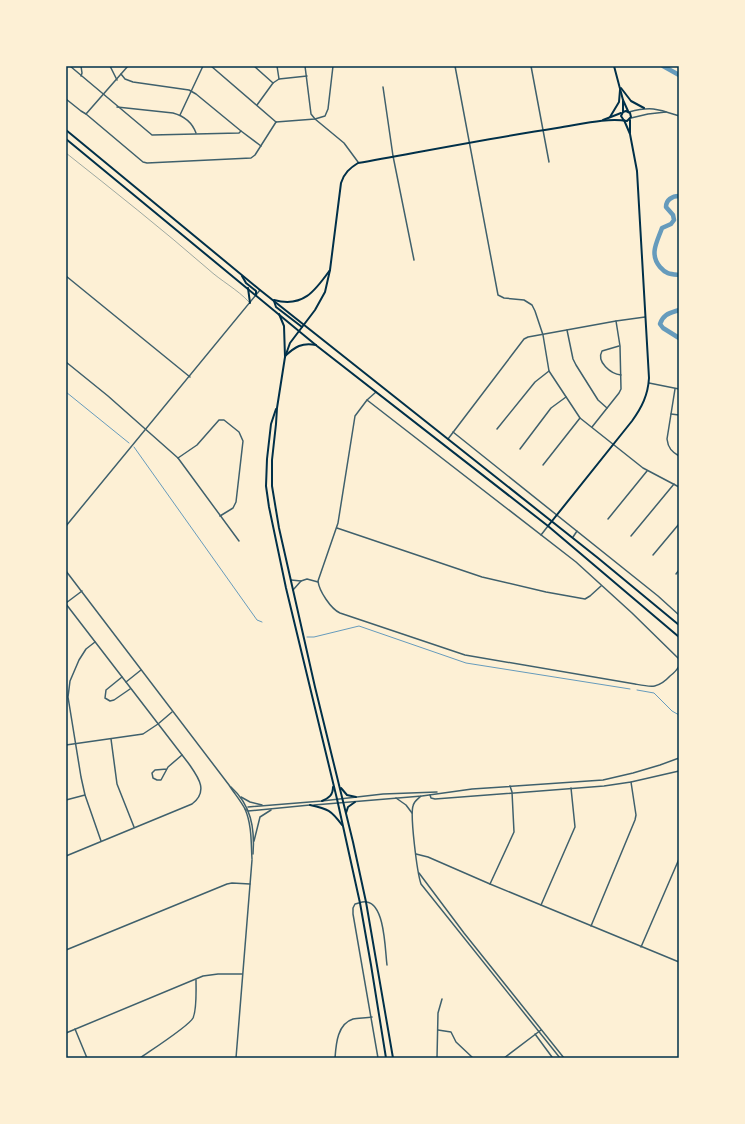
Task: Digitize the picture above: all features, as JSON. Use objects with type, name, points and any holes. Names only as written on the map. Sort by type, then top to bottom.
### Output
[{"type":"main road","points":[[614,66],[621,87],[623,100],[621,116],[630,134]]},
{"type":"main road","points":[[621,87],[631,101],[644,108]]},
{"type":"main road","points":[[610,117],[619,102],[621,87]]},
{"type":"main road","points":[[548,526],[632,421],[644,404],[647,395],[649,383],[638,178],[630,134],[631,114],[623,100]]},
{"type":"main road","points":[[602,121],[622,112],[629,111]]},
{"type":"main road","points":[[393,1058],[366,902],[344,802],[277,522],[272,486],[272,460],[277,408],[285,357],[290,343],[322,299],[325,292],[330,270],[341,183],[347,171],[358,163],[542,130],[602,121],[630,119]]},
{"type":"main road","points":[[66,130],[241,275],[573,537],[679,625]]},
{"type":"main road","points":[[66,139],[318,346],[548,526],[679,637]]},
{"type":"main road","points":[[273,300],[287,302],[302,299],[318,287],[330,270]]},
{"type":"main road","points":[[241,275],[246,284],[256,291],[256,295]]},
{"type":"main road","points":[[248,288],[250,303]]},
{"type":"main road","points":[[273,300],[276,306],[302,327]]},
{"type":"main road","points":[[278,312],[284,326],[285,357]]},
{"type":"main road","points":[[285,357],[300,344],[318,346]]},
{"type":"main road","points":[[277,408],[271,424],[267,459],[267,496],[286,588],[337,799],[360,903],[386,1058]]},
{"type":"main road","points":[[322,801],[332,794],[333,785]]},
{"type":"main road","points":[[340,787],[347,795],[356,797]]},
{"type":"main road","points":[[346,813],[348,807],[355,802]]},
{"type":"main road","points":[[310,805],[325,808],[331,811],[342,826]]},
{"type":"street","points":[[70,66],[152,135],[238,133],[241,131]]},
{"type":"street","points":[[81,66],[81,76]]},
{"type":"street","points":[[110,66],[117,80]]},
{"type":"street","points":[[86,114],[128,66]]},
{"type":"street","points":[[180,115],[203,66]]},
{"type":"street","points":[[211,66],[276,122],[315,119],[325,116],[327,113],[333,66]]},
{"type":"street","points":[[254,66],[274,83]]},
{"type":"street","points":[[277,66],[279,79]]},
{"type":"street","points":[[305,66],[311,114],[315,119],[344,142],[358,163]]},
{"type":"street","points":[[455,66],[498,295],[504,298],[524,300],[532,305],[536,311],[549,371],[580,418],[647,470],[679,487]]},
{"type":"street","points":[[531,66],[549,162]]},
{"type":"street","points":[[121,74],[125,79],[133,82],[183,88],[191,91],[261,146]]},
{"type":"street","points":[[256,105],[279,79],[307,76]]},
{"type":"street","points":[[383,87],[394,156],[414,260]]},
{"type":"street","points":[[66,99],[86,114],[142,162],[147,163],[250,158],[261,146],[276,122]]},
{"type":"street","points":[[118,107],[180,115],[192,124],[196,134]]},
{"type":"street","points":[[629,111],[654,108],[679,116]]},
{"type":"street","points":[[630,119],[648,114],[668,112]]},
{"type":"street","points":[[66,276],[190,377]]},
{"type":"street","points":[[66,526],[260,290]]},
{"type":"street","points":[[447,439],[521,342],[528,337],[645,317]]},
{"type":"street","points":[[592,427],[621,389],[620,346],[616,321]]},
{"type":"street","points":[[567,330],[573,359],[576,365],[598,400],[607,408]]},
{"type":"street","points":[[620,346],[602,351],[600,356],[602,362],[609,370],[617,375],[621,375]]},
{"type":"street","points":[[66,362],[178,458],[239,541]]},
{"type":"street","points":[[497,429],[535,382],[549,371]]},
{"type":"street","points":[[649,383],[679,389]]},
{"type":"street","points":[[675,389],[668,443],[672,451],[679,456]]},
{"type":"street","points":[[318,582],[337,528],[354,416],[367,400],[376,392]]},
{"type":"street","points":[[520,449],[551,408],[566,397]]},
{"type":"street","points":[[367,400],[576,562],[679,659]]},
{"type":"street","points":[[671,414],[679,415]]},
{"type":"street","points":[[543,465],[580,418]]},
{"type":"street","points":[[178,458],[197,445],[219,420],[224,420],[238,432],[243,441],[236,502],[233,508],[220,516]]},
{"type":"street","points":[[453,432],[658,596],[679,616]]},
{"type":"street","points":[[608,519],[647,470]]},
{"type":"street","points":[[631,536],[674,484]]},
{"type":"street","points":[[653,555],[679,524]]},
{"type":"street","points":[[541,535],[548,526]]},
{"type":"street","points":[[337,528],[482,577],[546,592],[585,599],[601,585]]},
{"type":"street","points":[[573,537],[577,531]]},
{"type":"street","points":[[676,574],[679,570]]},
{"type":"street","points":[[66,571],[229,785],[245,809],[250,829],[252,859]]},
{"type":"street","points":[[291,580],[301,581],[307,579],[318,582],[331,606],[337,612],[474,658],[650,686],[660,684],[669,678],[679,666]]},
{"type":"street","points":[[293,590],[301,581]]},
{"type":"street","points":[[66,856],[192,804],[198,799],[201,787],[198,776],[66,603],[82,591]]},
{"type":"street","points":[[95,642],[83,653],[79,660],[72,677],[68,697],[85,795],[101,841]]},
{"type":"street","points":[[126,682],[141,670]]},
{"type":"street","points":[[122,677],[106,690],[105,698],[110,701],[114,700],[131,689]]},
{"type":"street","points":[[66,709],[70,708]]},
{"type":"street","points":[[66,745],[143,734],[172,712]]},
{"type":"street","points":[[111,739],[117,784],[134,827]]},
{"type":"street","points":[[167,768],[155,770],[152,773],[153,778],[161,780],[167,768],[182,755]]},
{"type":"street","points":[[245,809],[247,807],[322,801],[382,794],[441,792],[603,780],[634,773],[679,758]]},
{"type":"street","points":[[430,795],[431,798],[435,799],[604,786],[631,782],[679,771]]},
{"type":"street","points":[[591,926],[635,820],[636,815],[631,782]]},
{"type":"street","points":[[229,785],[240,796],[247,807],[253,823],[254,843]]},
{"type":"street","points":[[490,884],[514,832],[512,792],[510,786]]},
{"type":"street","points":[[541,905],[575,827],[571,788]]},
{"type":"street","points":[[245,809],[248,811],[355,802],[422,796],[441,792]]},
{"type":"street","points":[[66,800],[85,795]]},
{"type":"street","points":[[240,796],[250,802],[264,806]]},
{"type":"street","points":[[422,796],[414,803],[412,813],[418,871],[424,888],[560,1058]]},
{"type":"street","points":[[394,798],[406,805],[412,813]]},
{"type":"street","points":[[236,1058],[254,843],[260,817],[272,809]]},
{"type":"street","points":[[416,854],[428,857],[679,962]]},
{"type":"street","points":[[641,947],[679,859]]},
{"type":"street","points":[[418,871],[427,885],[564,1058]]},
{"type":"street","points":[[66,950],[232,882],[250,884]]},
{"type":"street","points":[[378,1058],[353,910],[354,906],[366,902],[374,905],[382,921],[387,964]]},
{"type":"street","points":[[66,1033],[212,974],[242,974]]},
{"type":"street","points":[[140,1058],[192,1019],[196,980]]},
{"type":"street","points":[[437,1058],[439,1010],[442,999]]},
{"type":"street","points":[[335,1058],[337,1039],[344,1026],[351,1020],[372,1017]]},
{"type":"street","points":[[75,1029],[87,1058]]},
{"type":"street","points":[[438,1030],[452,1032],[456,1042],[473,1058]]},
{"type":"street","points":[[504,1058],[541,1030]]},
{"type":"street","points":[[535,1034],[552,1057],[551,1058]]},
{"type":"lane","points":[[66,153],[250,303]]},
{"type":"waterway","points":[[663,66],[679,75]]},
{"type":"waterway","points":[[679,196],[674,197],[667,202],[666,207],[673,215],[674,220],[671,224],[662,228],[654,253],[657,262],[664,271],[679,275]]},
{"type":"waterway","points":[[679,310],[665,316],[660,324],[663,328],[679,338]]},
{"type":"waterway","points":[[66,392],[129,443]]},
{"type":"waterway","points":[[134,447],[257,620],[262,622]]},
{"type":"waterway","points":[[307,637],[314,637],[359,626],[466,663],[630,689]]},
{"type":"waterway","points":[[637,690],[654,693],[672,711],[679,715]]}]
